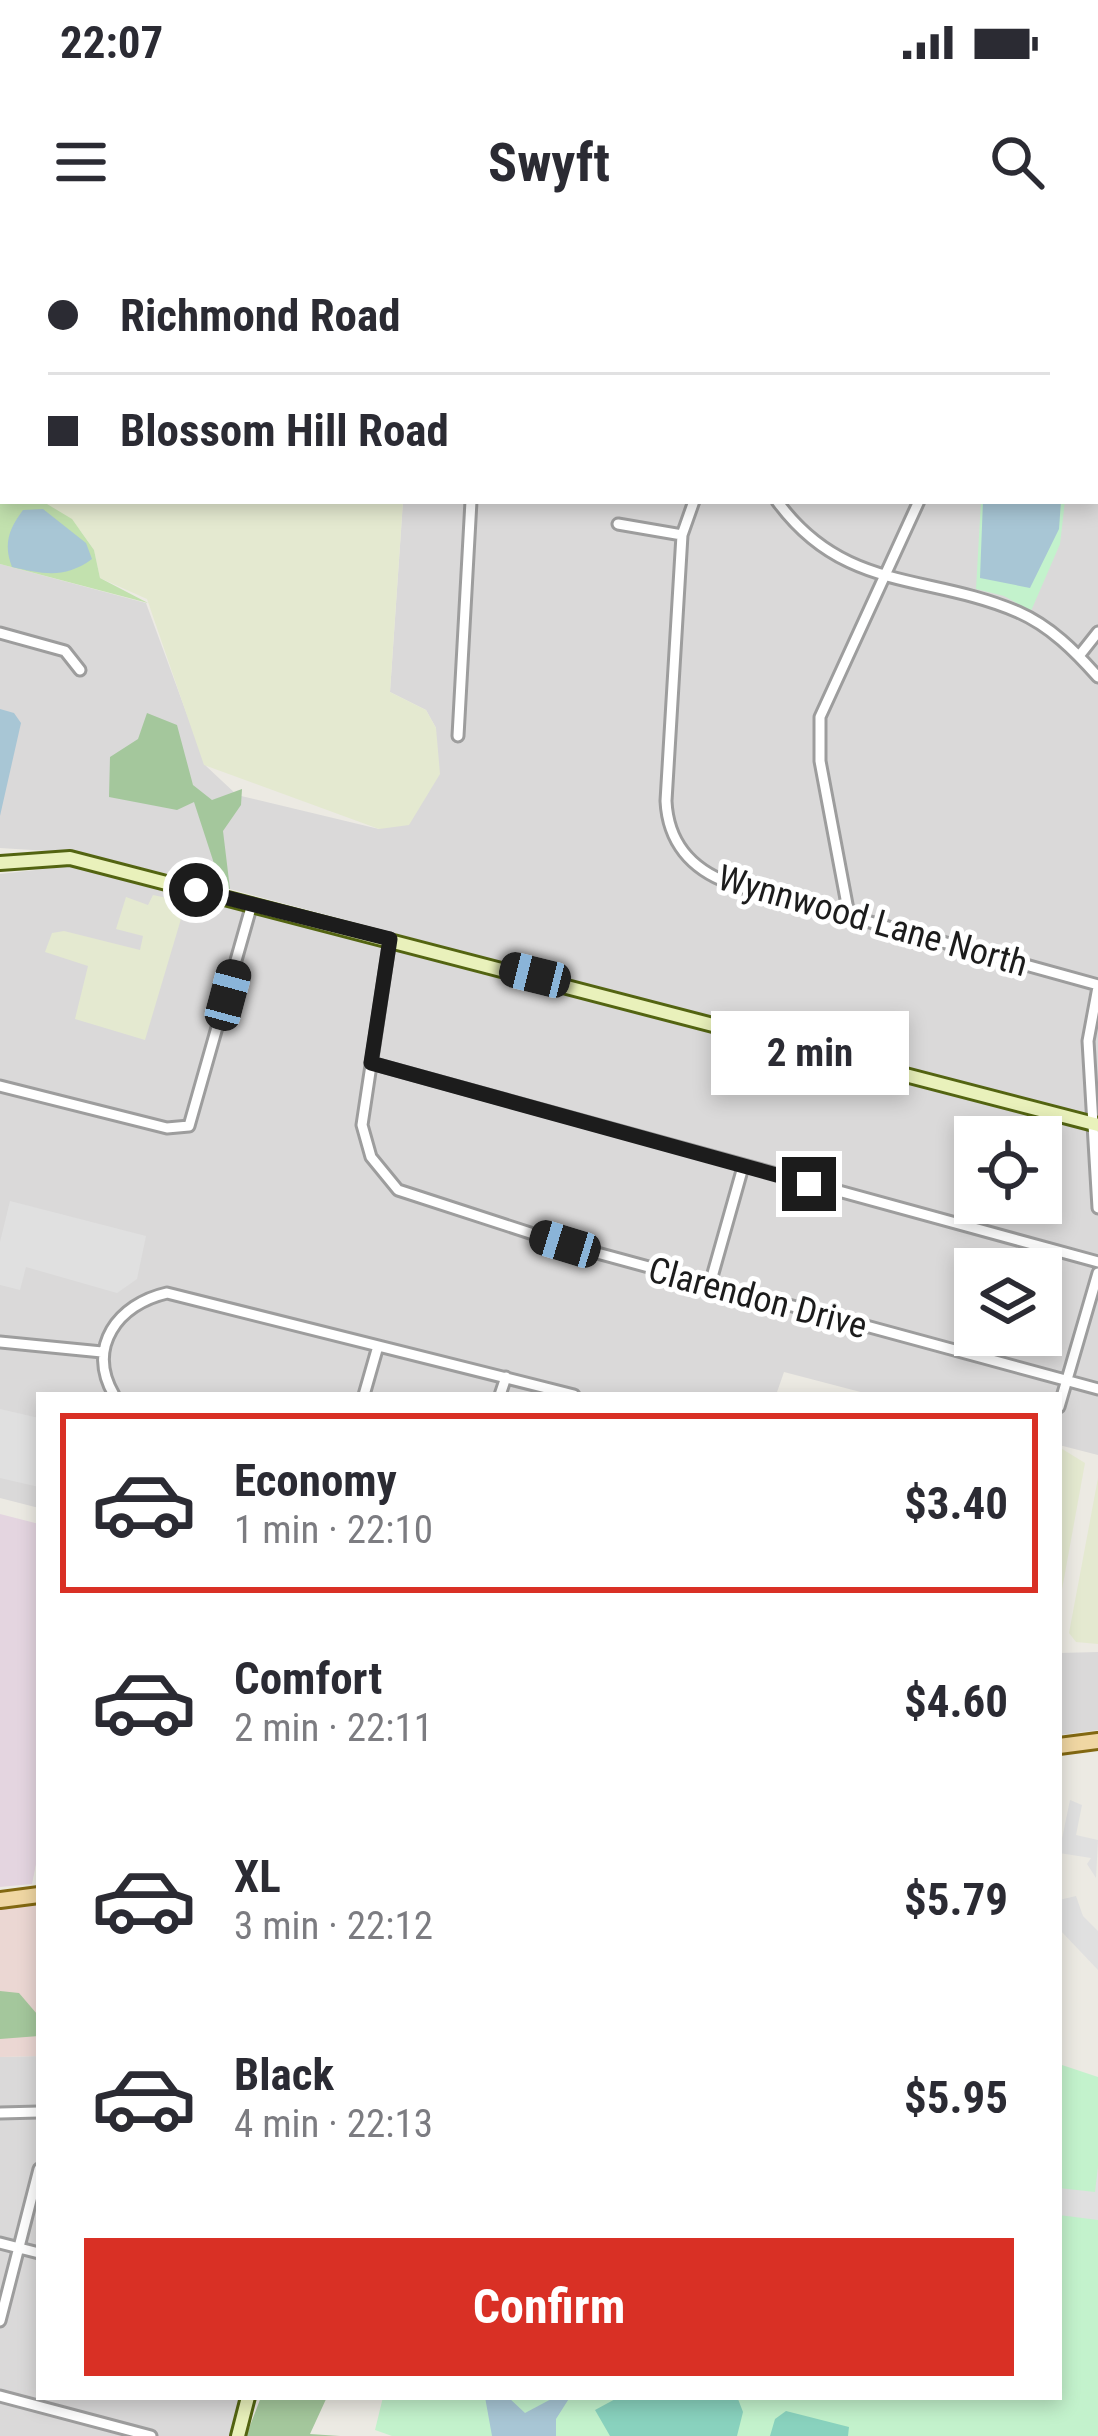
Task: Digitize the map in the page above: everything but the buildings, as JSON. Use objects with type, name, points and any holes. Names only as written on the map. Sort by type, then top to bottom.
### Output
[{"type":"main road","points":[[1062,1746],[1098,1741]]},
{"type":"main road","points":[[0,1900],[36,1895]]},
{"type":"street","points":[[458,736],[471,504]]},
{"type":"street","points":[[619,524],[682,536],[693,504]]},
{"type":"street","points":[[780,504],[817,544],[887,579],[979,598],[1023,614],[1079,656],[1098,677]]},
{"type":"street","points":[[849,915],[820,761],[820,717],[918,504]]},
{"type":"street","name":"Wynnwood Lane North","points":[[682,536],[666,800],[670,825],[686,857],[716,878],[1098,986]]},
{"type":"street","points":[[1079,656],[1098,632]]},
{"type":"street","points":[[0,633],[65,651],[80,670]]},
{"type":"street","points":[[0,862],[70,858],[1097,1125]]},
{"type":"street","points":[[184,1128],[196,1111],[252,904]]},
{"type":"street","name":"Clarendon Drive","points":[[390,939],[362,1125],[366,1143],[398,1190],[710,1284],[1098,1389]]},
{"type":"street","points":[[1098,986],[1088,1041],[1097,1125],[1098,1208]]},
{"type":"street","points":[[371,1063],[1098,1262]]},
{"type":"street","points":[[0,1086],[184,1128],[193,1139]]},
{"type":"street","points":[[710,1284],[743,1167]]},
{"type":"street","points":[[1062,1395],[1098,1273]]},
{"type":"street","points":[[113,1392],[102,1352],[108,1334],[131,1306],[167,1293],[563,1392]]},
{"type":"street","points":[[0,1342],[102,1352]]},
{"type":"street","points":[[365,1392],[378,1346]]},
{"type":"street","points":[[501,1392],[506,1377]]},
{"type":"street","points":[[0,2114],[36,2111]]},
{"type":"street","points":[[0,2321],[36,2181]]},
{"type":"street","points":[[0,2243],[36,2252]]},
{"type":"street","points":[[0,2396],[151,2436]]},
{"type":"street","points":[[238,2436],[247,2400]]},
{"type":"shaded area","points":[[403,504],[1098,504],[1098,1122],[230,889],[81,853],[0,848],[0,564],[146,603],[206,766],[237,795],[379,829],[436,728],[426,710],[390,692]]},
{"type":"shaded area","points":[[71,866],[254,905],[1053,1116],[954,1116],[954,1224],[1062,1224],[1062,1118],[1098,1128],[1098,1455],[1062,1446],[1062,1392],[861,1392],[784,1372],[777,1392],[36,1392],[36,1507],[0,1498],[0,874]]},
{"type":"shaded area","points":[[10,1201],[146,1236],[137,1279],[117,1293],[26,1267],[20,1290],[0,1285],[0,1242]]},
{"type":"shaded area","points":[[0,1409],[36,1417],[36,1486],[0,1478]]},
{"type":"shaded area","points":[[0,1514],[36,1523],[36,1864],[32,1884],[0,1887]]},
{"type":"shaded area","points":[[1098,1652],[1098,1730],[1062,1735],[1062,1653]]},
{"type":"shaded area","points":[[1070,1800],[1082,1805],[1076,1835],[1098,1840],[1096,1878],[1087,1864],[1091,1858],[1062,1853]]},
{"type":"shaded area","points":[[36,1895],[36,2056],[0,2057],[0,1897]]},
{"type":"shaded area","points":[[1076,1896],[1083,1916],[1098,1931],[1098,1970],[1062,1932],[1062,1899]]},
{"type":"shaded area","points":[[36,2056],[36,2400],[246,2400],[237,2436],[0,2436],[0,2057]]},
{"type":"shaded area","points":[[1098,2166],[1098,2220],[1062,2215],[1062,2188],[1095,2192]]},
{"type":"green space","points":[[0,504],[47,504],[72,519],[94,550],[100,578],[148,603],[0,564]]},
{"type":"green space","points":[[46,504],[403,504],[390,692],[426,710],[436,728],[440,774],[409,825],[379,829],[204,765],[147,599],[100,578],[94,550],[80,530]]},
{"type":"green space","points":[[981,504],[1065,504],[1060,544],[1031,611],[1004,596],[976,589]]},
{"type":"green space","points":[[147,713],[177,725],[193,785],[212,800],[242,789],[241,805],[223,831],[230,889],[222,888],[194,802],[177,810],[109,797],[110,757],[138,739]]},
{"type":"green space","points":[[153,895],[186,902],[145,1040],[75,1019],[88,966],[45,952],[52,933],[64,931],[140,950],[143,936],[116,929],[126,897],[148,905]]},
{"type":"green space","points":[[1062,1449],[1085,1463],[1062,1590]]},
{"type":"green space","points":[[1098,1478],[1098,1644],[1076,1642],[1069,1633]]},
{"type":"green space","points":[[0,1991],[19,1993],[36,2013],[36,2036],[0,2039]]},
{"type":"green space","points":[[1062,2065],[1098,2077],[1098,2436],[392,2436],[375,2430],[382,2400],[1062,2400]]},
{"type":"green space","points":[[260,2400],[326,2400],[310,2434],[340,2436],[246,2436]]},
{"type":"green space","points":[[613,2400],[738,2400],[743,2412],[737,2436],[610,2436],[595,2410]]},
{"type":"green space","points":[[786,2411],[849,2427],[848,2436],[770,2436],[775,2419]]},
{"type":"water","points":[[983,504],[1061,504],[1059,529],[1030,588],[980,578]]},
{"type":"water","points":[[43,509],[86,543],[92,559],[54,573],[12,567],[8,544],[14,524],[23,510]]},
{"type":"water","points":[[0,709],[14,713],[21,723],[0,816]]},
{"type":"water","points":[[486,2400],[511,2400],[525,2413],[549,2400],[568,2400],[556,2419],[556,2436],[492,2436]]},
{"type":"route","points":[[196,890],[390,939],[371,1063],[809,1184]]}]
